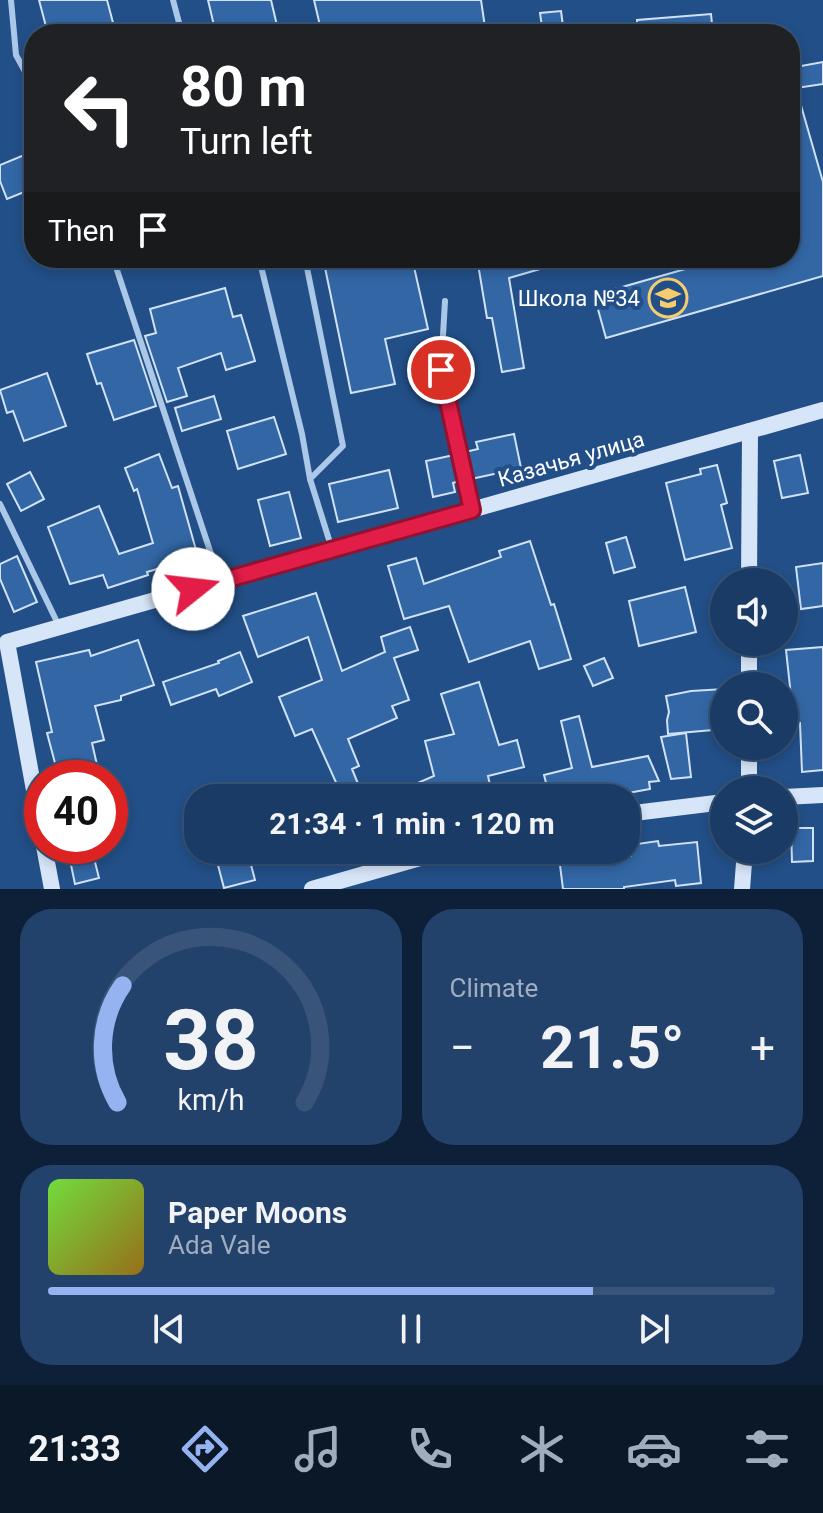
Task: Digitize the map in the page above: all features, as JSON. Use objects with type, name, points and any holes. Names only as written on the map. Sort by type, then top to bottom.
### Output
[{"type":"street","name":"Казачья улица","points":[[29,760],[7,642],[823,410]]},
{"type":"street","points":[[749,568],[750,431]]},
{"type":"street","points":[[798,796],[823,795]]},
{"type":"street","points":[[640,812],[710,804]]},
{"type":"street","points":[[47,864],[52,889]]},
{"type":"street","points":[[312,889],[399,864]]},
{"type":"street","points":[[742,889],[744,864]]},
{"type":"lane","points":[[11,0],[16,55],[24,70]]},
{"type":"lane","points":[[173,0],[179,24]]},
{"type":"lane","points":[[116,268],[220,582]]},
{"type":"lane","points":[[261,268],[310,479],[332,550]]},
{"type":"lane","points":[[309,268],[343,446],[310,479]]},
{"type":"lane","points":[[445,301],[441,370],[472,510]]},
{"type":"lane","points":[[0,504],[60,627]]},
{"type":"building","points":[[39,0],[107,0],[113,24],[45,24]]},
{"type":"building","points":[[208,0],[271,0],[277,24],[214,24]]},
{"type":"building","points":[[314,0],[481,0],[485,24],[320,24]]},
{"type":"building","points":[[561,11],[563,24],[542,24],[540,13]]},
{"type":"building","points":[[711,14],[712,24],[637,24],[637,20]]},
{"type":"building","points":[[823,62],[823,84],[800,87],[800,66]]},
{"type":"building","points":[[800,102],[823,182],[823,276],[606,338],[594,295],[689,268],[800,268]]},
{"type":"building","points":[[24,155],[24,192],[7,199],[0,181],[0,165]]},
{"type":"building","points":[[325,268],[414,268],[428,329],[385,339],[395,384],[351,393]]},
{"type":"building","points":[[479,268],[544,268],[509,278],[524,368],[502,372],[492,318],[487,318]]},
{"type":"building","points":[[225,288],[233,317],[241,315],[255,361],[226,370],[221,353],[178,368],[187,396],[167,402],[145,336],[156,333],[150,309]]},
{"type":"building","points":[[134,340],[156,406],[114,420],[87,354]]},
{"type":"building","points":[[47,373],[66,426],[24,441],[13,411],[7,413],[0,390]]},
{"type":"building","points":[[214,396],[221,419],[182,431],[175,408]]},
{"type":"building","points":[[274,417],[286,454],[238,469],[227,431]]},
{"type":"building","points":[[514,434],[521,468],[471,479],[465,452],[478,449],[476,442]]},
{"type":"building","points":[[159,454],[172,488],[178,486],[198,557],[147,572],[148,575],[108,588],[103,575],[70,584],[48,527],[99,506],[119,554],[153,543],[137,489],[134,491],[125,468]]},
{"type":"building","points":[[454,455],[459,481],[453,483],[455,492],[433,497],[426,461]]},
{"type":"building","points":[[800,455],[808,493],[782,498],[774,461]]},
{"type":"building","points":[[717,465],[727,503],[721,505],[732,548],[685,560],[666,483],[701,474],[700,469]]},
{"type":"building","points":[[389,470],[398,508],[338,522],[329,484]]},
{"type":"building","points":[[30,472],[44,499],[21,511],[7,484]]},
{"type":"building","points":[[289,492],[301,538],[270,546],[258,500]]},
{"type":"building","points":[[626,537],[635,567],[614,573],[606,543]]},
{"type":"building","points":[[530,541],[571,659],[539,669],[530,641],[469,662],[449,606],[404,619],[388,566],[416,558],[424,584],[501,557],[499,551]]},
{"type":"building","points":[[17,556],[37,602],[14,612],[0,579],[0,564]]},
{"type":"building","points":[[823,563],[823,606],[801,609],[796,567]]},
{"type":"building","points":[[685,587],[696,632],[639,646],[629,601]]},
{"type":"building","points":[[316,593],[342,671],[385,652],[381,637],[410,627],[418,650],[394,658],[409,700],[392,706],[397,718],[348,739],[359,766],[352,769],[358,784],[337,784],[312,729],[295,736],[279,697],[322,680],[308,637],[258,657],[243,616]]},
{"type":"building","points":[[138,640],[154,685],[121,696],[121,700],[95,706],[104,740],[92,743],[96,760],[54,760],[47,733],[52,732],[36,662],[89,650],[91,656]]},
{"type":"building","points":[[823,647],[823,770],[802,772],[798,672],[788,672],[787,656],[798,656],[798,649]]},
{"type":"building","points":[[240,652],[252,682],[219,696],[216,689],[171,705],[163,682],[219,663]]},
{"type":"building","points":[[604,658],[613,678],[593,686],[584,666]]},
{"type":"building","points":[[479,682],[499,745],[517,740],[524,767],[488,776],[490,784],[415,784],[434,776],[425,741],[454,734],[441,694]]},
{"type":"building","points":[[710,690],[710,730],[668,734],[666,696]]},
{"type":"building","points":[[579,716],[592,767],[648,756],[659,781],[649,782],[650,789],[640,791],[640,784],[546,784],[544,775],[572,768],[561,721]]},
{"type":"building","points":[[686,733],[691,777],[671,779],[661,737]]},
{"type":"building","points":[[798,828],[813,828],[813,861],[798,862]]},
{"type":"building","points":[[658,841],[659,846],[697,842],[701,883],[676,886],[675,880],[624,889],[563,889],[560,865],[640,864],[640,844]]},
{"type":"building","points":[[71,864],[96,864],[99,878],[75,884]]},
{"type":"building","points":[[218,864],[251,864],[255,880],[224,888]]},
{"type":"place","name":"Школа №34","points":[[668,298]]},
{"type":"route","points":[[193,589],[472,510],[441,370]]}]
